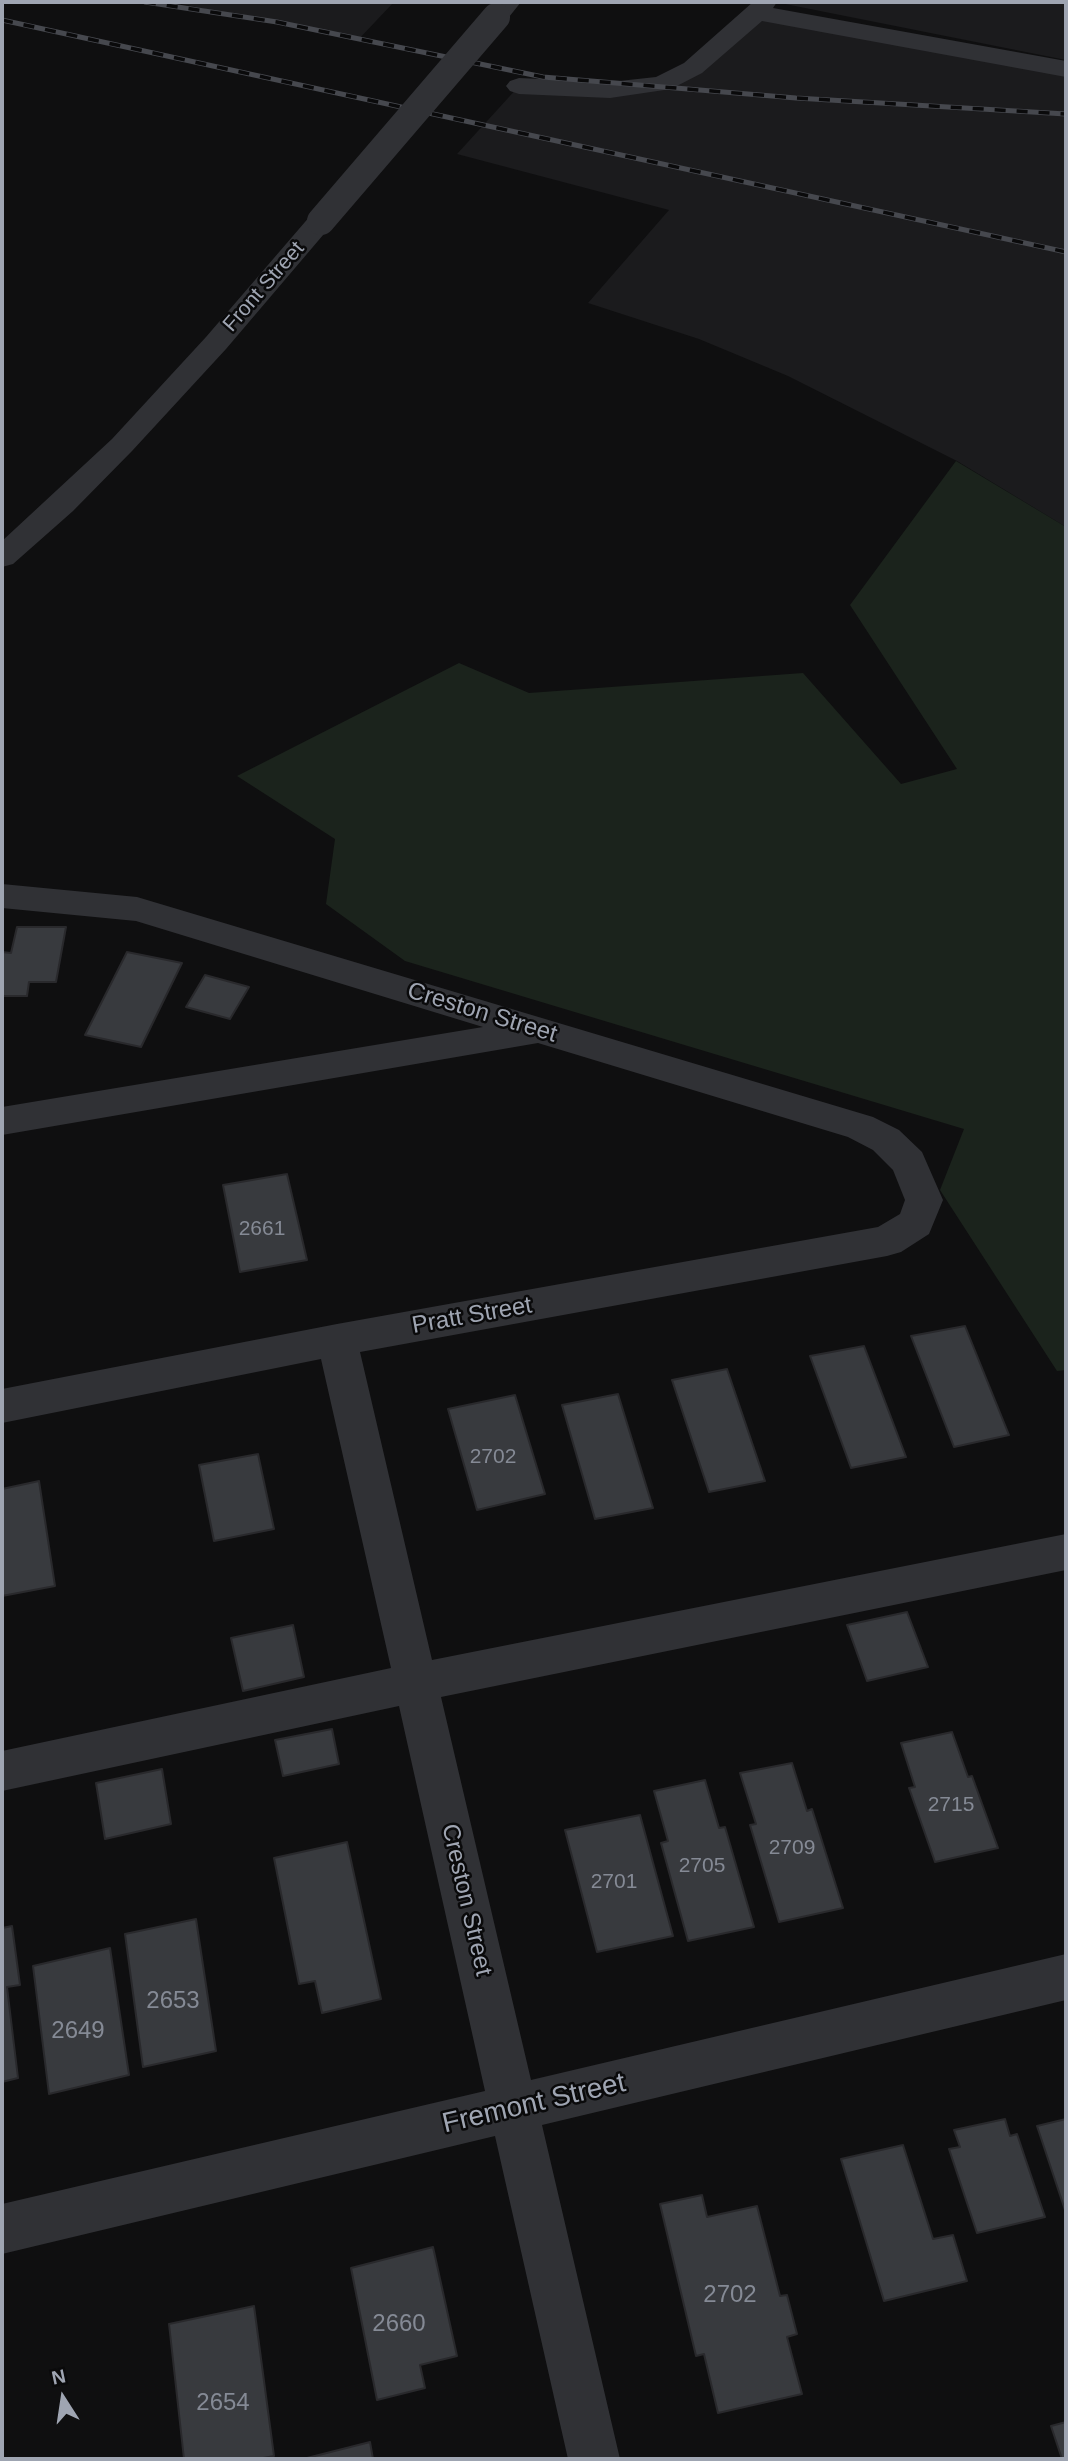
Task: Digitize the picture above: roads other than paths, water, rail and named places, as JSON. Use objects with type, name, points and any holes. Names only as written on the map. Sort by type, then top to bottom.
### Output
[{"type":"street","points":[[519,86],[610,90],[662,84],[693,68],[761,7],[1066,69]]},
{"type":"street","name":"Front Street","points":[[2,557],[122,446],[216,344],[503,9]]},
{"type":"street","name":"Creston Street","points":[[2,895],[137,909],[860,1127],[886,1140],[909,1162],[924,1200]]},
{"type":"street","points":[[2,1121],[540,1031]]},
{"type":"street","name":"Pratt Street","points":[[2,1406],[337,1340],[887,1241],[915,1223],[924,1200]]},
{"type":"street","name":"Creston Street","points":[[337,1340],[418,1682],[594,2459]]},
{"type":"street","points":[[2,1771],[418,1682],[1066,1552]]},
{"type":"street","name":"Fremont Street","points":[[2,2229],[1066,1977]]},
{"type":"railway","points":[[145,2],[277,22],[543,77],[796,98],[1066,114]]},
{"type":"railway","points":[[2,20],[1066,252]]}]
